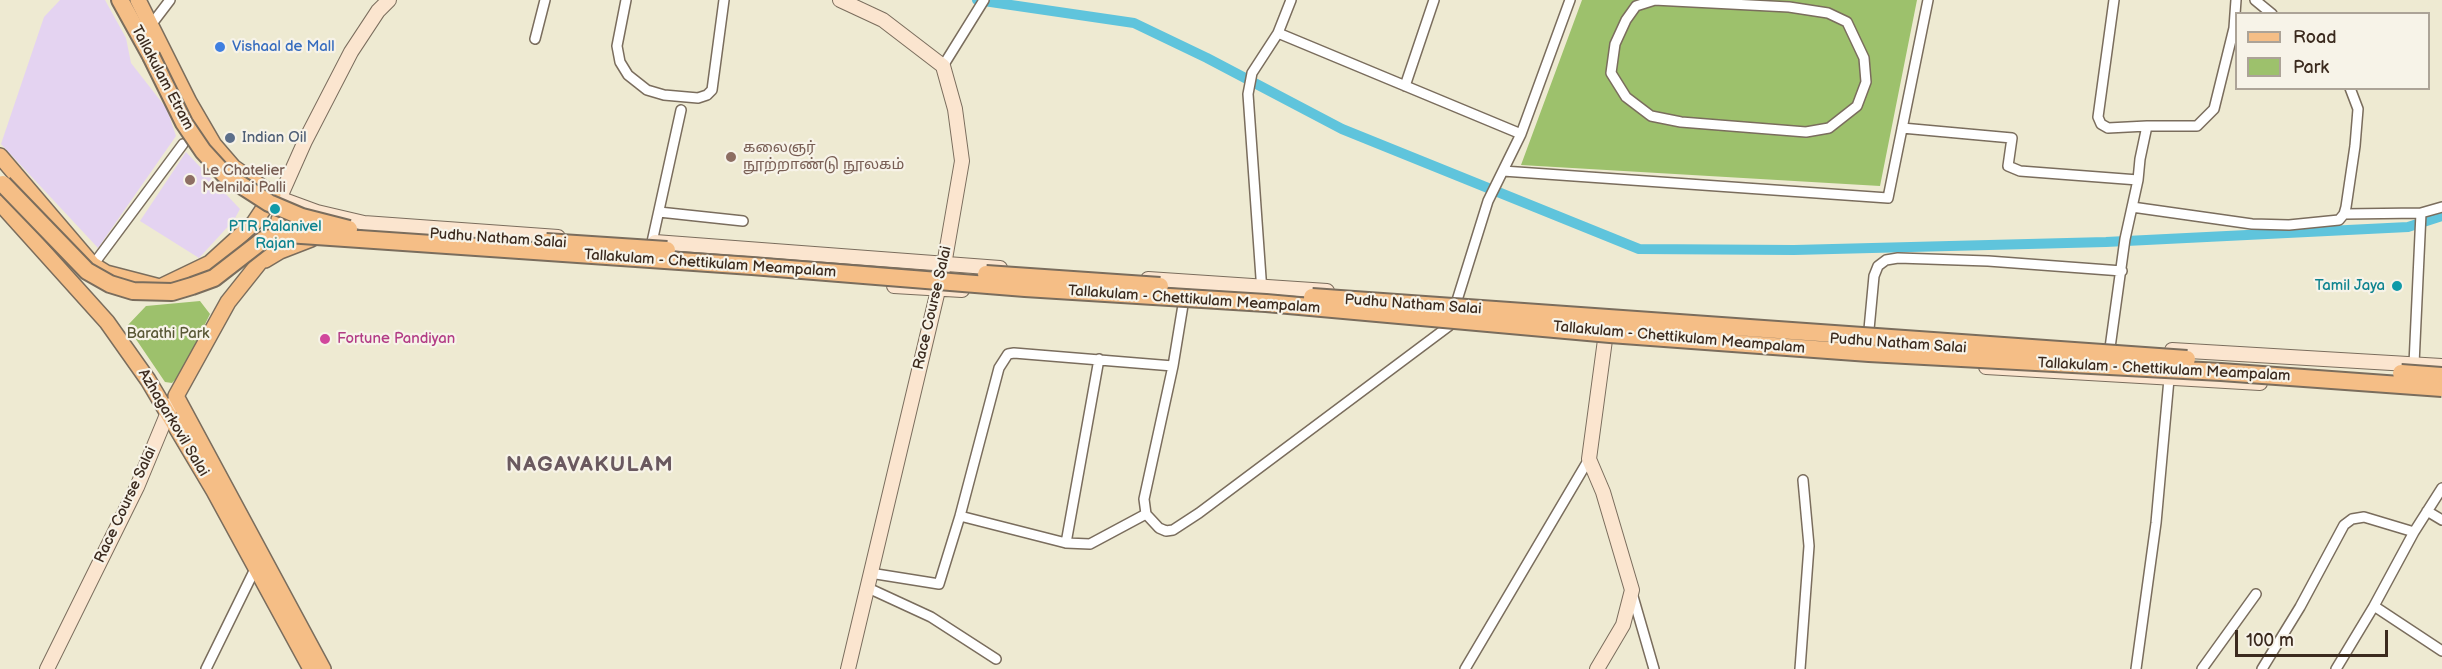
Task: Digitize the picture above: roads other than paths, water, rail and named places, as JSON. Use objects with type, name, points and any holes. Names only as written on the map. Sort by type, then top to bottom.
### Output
[{"type":"highway","name":"Tallakulam Etram","points":[[120,0],[184,123],[203,151],[224,174],[269,202],[302,217],[364,231]]},
{"type":"highway","name":"Tallakulam - Chettikulam Meampalam","points":[[1,182],[87,271],[110,284],[133,291],[172,292],[214,278],[263,240],[287,234],[752,266],[1025,288],[1266,303],[1869,353],[2221,372],[2442,388]]},
{"type":"highway","name":"Tallakulam - Chettikulam Meampalam","points":[[364,231],[585,244],[967,273],[1087,279],[1213,291],[2019,349],[2442,376]]},
{"type":"main road","points":[[138,0],[189,102],[214,145],[232,167],[281,197],[288,213],[281,219],[271,219],[264,208]]},
{"type":"main road","points":[[281,197],[305,141],[351,52],[378,11],[389,0]]},
{"type":"main road","points":[[840,0],[883,20],[943,66]]},
{"type":"main road","name":"Race Course Salai","points":[[848,669],[944,265],[962,161],[956,109],[943,66]]},
{"type":"main road","points":[[0,156],[93,265],[106,273],[160,287],[210,263],[254,223],[264,208],[266,200],[281,197]]},
{"type":"main road","name":"Pudhu Natham Salai","points":[[281,197],[317,212],[364,223],[512,235],[652,242],[1201,284],[1263,286],[2006,341],[2442,366]]},
{"type":"main road","name":"Azhagarkovil Salai","points":[[0,203],[107,322],[155,392],[214,491],[310,669]]},
{"type":"main road","name":"Pudhu Natham Salai","points":[[281,219],[300,236],[363,247],[816,278],[938,290],[993,291],[1261,310],[1868,360],[2442,394]]},
{"type":"main road","name":"Race Course Salai","points":[[47,669],[137,488],[176,396],[228,302],[259,264],[278,234],[281,219]]},
{"type":"main road","points":[[259,264],[280,251],[311,239]]},
{"type":"main road","points":[[1597,669],[1623,625],[1632,591],[1603,492],[1589,459],[1594,407],[1609,311]]},
{"type":"main road","points":[[155,392],[176,396]]},
{"type":"main road","name":"Azhagarkovil Salai","points":[[176,396],[323,669]]},
{"type":"street","points":[[151,25],[170,0]]},
{"type":"street","points":[[535,39],[545,0]]},
{"type":"street","points":[[626,0],[617,46],[620,62],[628,75],[647,90],[664,95],[698,98],[707,95],[712,90],[724,0]]},
{"type":"street","points":[[1261,310],[1263,286],[1248,94],[1252,74],[1278,33],[1291,0]]},
{"type":"street","points":[[1405,86],[1434,0]]},
{"type":"street","points":[[1183,305],[1173,366],[1144,499],[1146,514],[1159,528],[1173,530],[1449,326],[1488,201],[1521,134],[1570,0]]},
{"type":"street","points":[[1655,0],[1789,7],[1828,13],[1847,22],[1864,58],[1866,82],[1857,106],[1829,129],[1806,132],[1681,122],[1651,116],[1626,97],[1611,73],[1615,44],[1626,20],[1636,6],[1655,0]]},
{"type":"street","points":[[1503,171],[1888,198],[1928,0]]},
{"type":"street","points":[[2114,0],[2098,117],[2101,123],[2108,128],[2197,126],[2214,109],[2234,28],[2235,14]]},
{"type":"street","points":[[2255,0],[2270,12]]},
{"type":"street","points":[[943,66],[982,2]]},
{"type":"street","points":[[1278,33],[1521,134]]},
{"type":"street","points":[[2132,207],[2272,225],[2327,223],[2339,220],[2344,214],[2355,146],[2358,109],[2351,90]]},
{"type":"street","points":[[652,242],[681,110]]},
{"type":"street","points":[[2106,375],[2125,243],[2147,126]]},
{"type":"street","points":[[1902,128],[2012,138],[2008,166],[2020,171],[2138,180]]},
{"type":"street","points":[[93,265],[183,144]]},
{"type":"street","points":[[2344,214],[2421,215],[2442,207]]},
{"type":"street","points":[[659,212],[743,221]]},
{"type":"street","points":[[2414,364],[2421,215]]},
{"type":"street","points":[[1868,360],[1874,276],[1878,266],[1886,260],[1898,258],[1988,261],[2122,271]]},
{"type":"street","points":[[870,573],[939,584],[960,516],[1002,359],[1008,354],[1173,366]]},
{"type":"street","points":[[1066,543],[1099,360]]},
{"type":"street","points":[[2136,669],[2156,523],[2169,379]]},
{"type":"street","points":[[1465,669],[1589,459]]},
{"type":"street","points":[[1800,669],[1809,538],[1803,480]]},
{"type":"street","points":[[2336,669],[2374,606],[2414,532],[2442,488]]},
{"type":"street","points":[[2427,511],[2442,520]]},
{"type":"street","points":[[960,516],[1066,543],[1090,544],[1146,514]]},
{"type":"street","points":[[2262,669],[2300,607],[2344,525],[2352,519],[2364,517],[2414,532]]},
{"type":"street","points":[[206,669],[256,567]]},
{"type":"street","points":[[866,587],[931,617],[996,659]]},
{"type":"street","points":[[1632,591],[1654,669]]},
{"type":"street","points":[[2202,669],[2256,594]]},
{"type":"street","points":[[2374,606],[2442,651]]},
{"type":"waterway","points":[[977,0],[1134,23],[1207,58],[1342,129],[1639,249],[1794,250],[2106,242],[2408,227],[2442,216]]},
{"type":"place","name":"Vishaal de Mall","points":[[220,47]]},
{"type":"place","name":"Indian Oil","points":[[230,138]]},
{"type":"place","name":"கலைஞர் நூற்றாண்டு நூலகம்","points":[[731,157]]},
{"type":"place","name":"Le Chatelier Melnilai Palli","points":[[190,180]]},
{"type":"place","name":"PTR Palanivel Rajan","points":[[275,209]]},
{"type":"place","name":"Tamil Jaya","points":[[2397,286]]},
{"type":"place","name":"Fortune Pandiyan","points":[[325,339]]},
{"type":"district","name":"NAGAVAKULAM","points":[[590,466]]},
{"type":"park label","name":"Barathi Park","points":[[168,334]]}]
